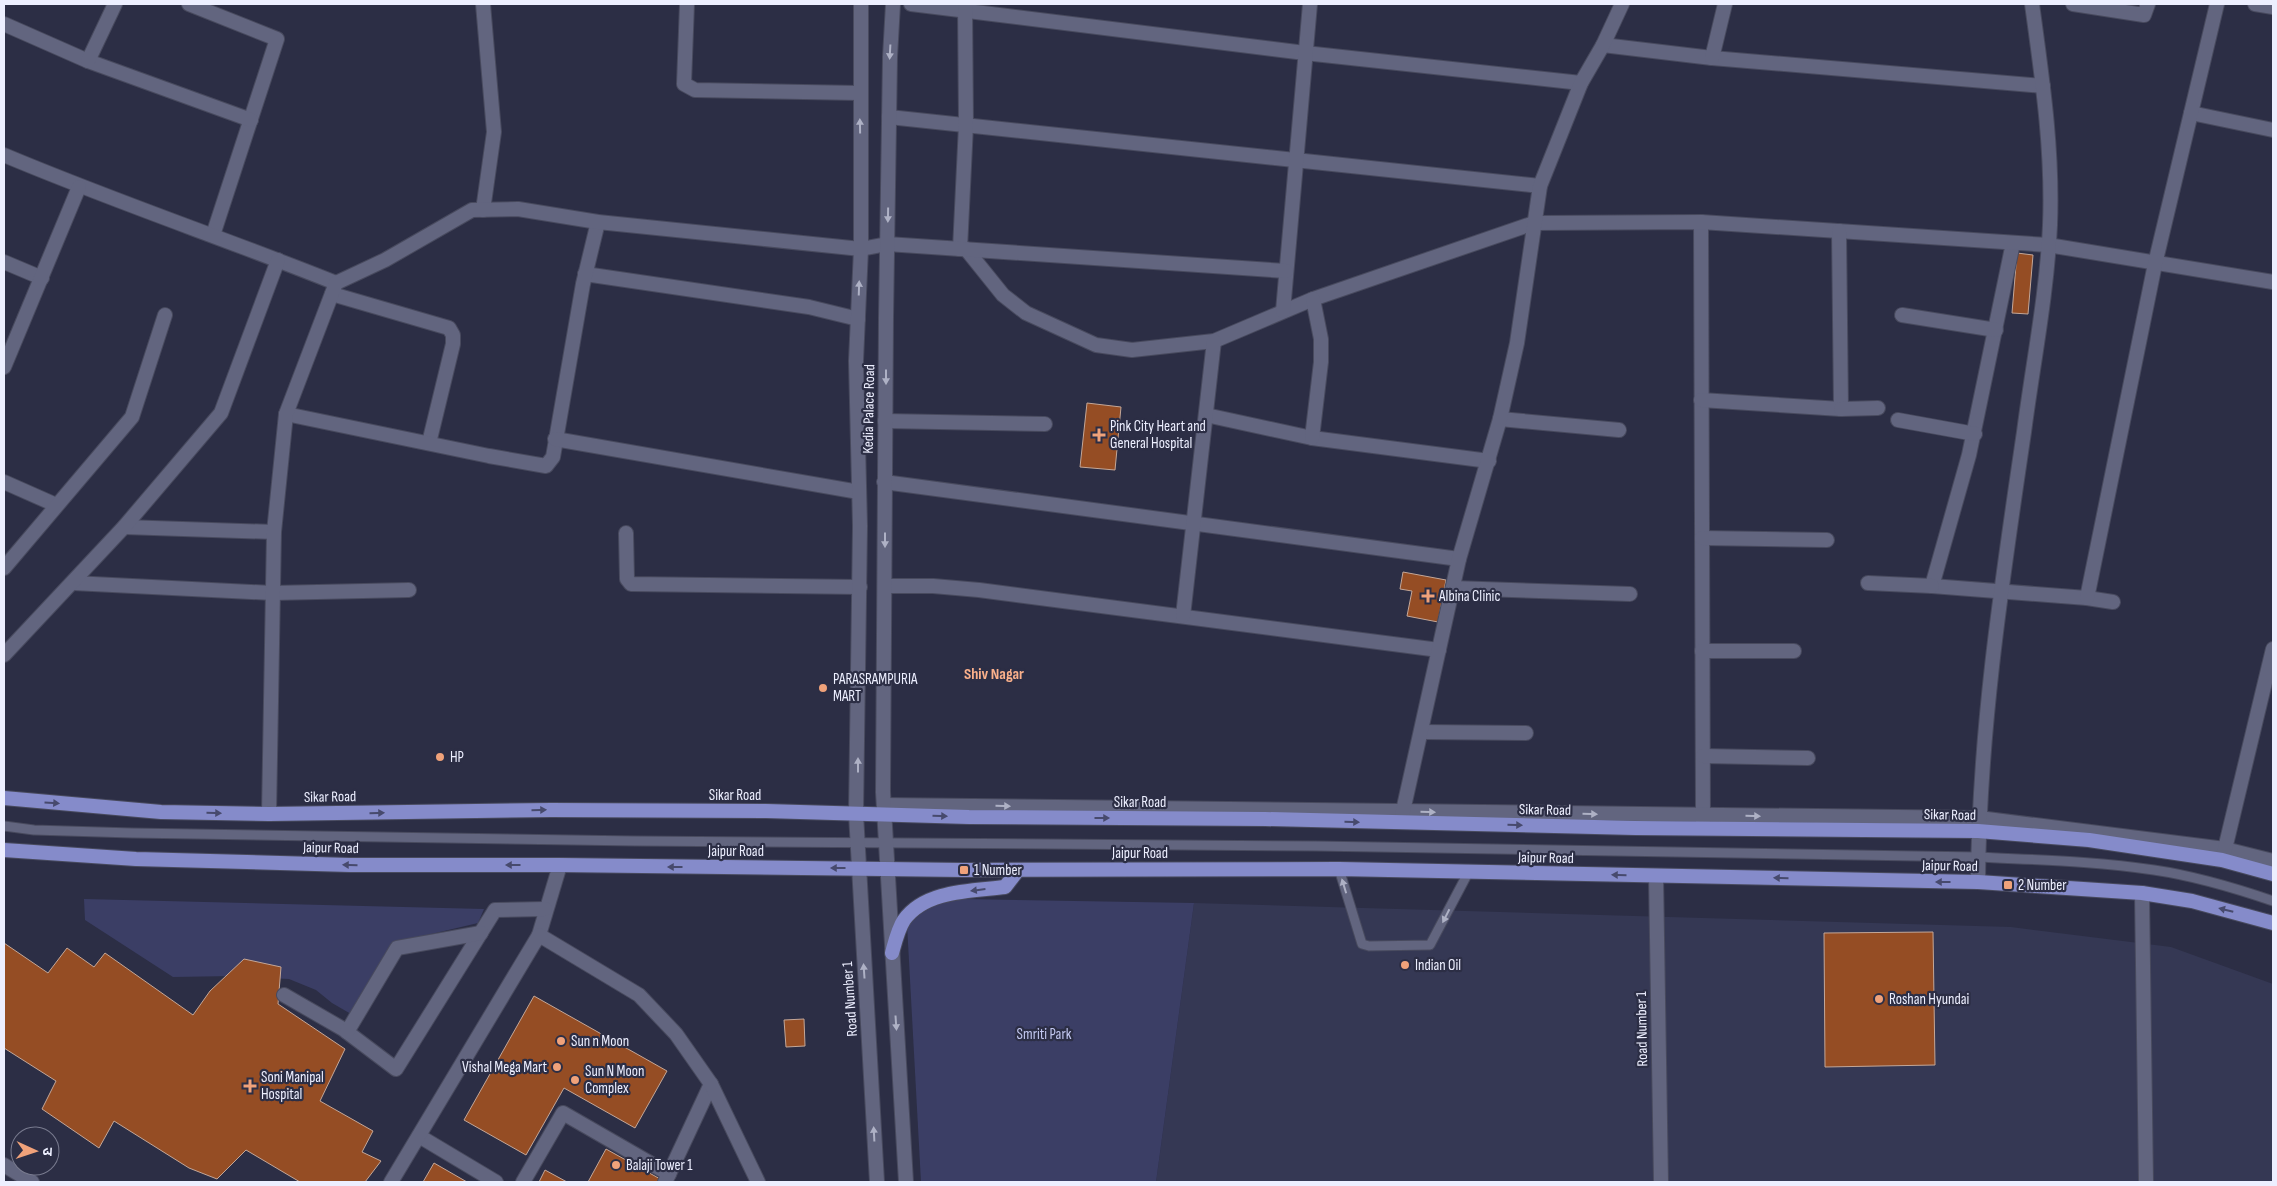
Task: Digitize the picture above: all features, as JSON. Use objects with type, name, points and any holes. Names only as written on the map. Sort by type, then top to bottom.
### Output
[{"type":"main road","name":"Sikar Road","points":[[4,798],[161,812],[269,814],[550,810],[766,811],[856,814],[884,809],[969,817],[1402,817],[1979,824],[2089,840],[2223,854],[2273,874]]},
{"type":"main road","name":"Jaipur Road","points":[[4,850],[136,859],[330,864],[1018,870],[1339,869],[1978,882],[2142,893],[2192,901],[2273,923]]},
{"type":"main road","points":[[892,953],[904,920],[919,905],[937,897],[1005,887],[1018,870]]},
{"type":"street","points":[[88,61],[115,4]]},
{"type":"street","points":[[189,4],[277,39],[213,235]]},
{"type":"street","points":[[483,4],[494,132],[483,210]]},
{"type":"street","points":[[687,4],[684,84],[695,90],[859,93]]},
{"type":"street","name":"Kedia Palace Road","points":[[856,814],[860,587],[856,361],[861,249],[859,93],[861,4]]},
{"type":"street","name":"Kedia Palace Road","points":[[884,809],[882,720],[885,586],[884,482],[889,117],[893,4]]},
{"type":"street","points":[[910,4],[965,7],[1305,53],[1581,83]]},
{"type":"street","points":[[1283,311],[1310,4]]},
{"type":"street","points":[[1402,817],[1459,560],[1489,461],[1517,343],[1540,186],[1581,83],[1603,45],[1622,4]]},
{"type":"street","points":[[1712,58],[1724,4]]},
{"type":"street","points":[[1978,882],[1979,824],[2001,591],[2044,292],[2048,246],[2051,157],[2032,4]]},
{"type":"street","points":[[2073,4],[2144,16],[2148,4]]},
{"type":"street","points":[[2087,598],[2154,264],[2216,4]]},
{"type":"street","points":[[2255,4],[2273,7]]},
{"type":"street","points":[[965,7],[966,125],[963,249],[1003,295],[1026,313],[1096,345],[1132,350],[1214,341],[1313,299],[1534,223],[1701,222],[2013,243],[2048,246],[2273,282]]},
{"type":"street","points":[[4,24],[88,61],[251,120]]},
{"type":"street","points":[[1603,45],[1712,58],[2043,86]]},
{"type":"street","points":[[2190,113],[2273,130]]},
{"type":"street","points":[[889,117],[1296,162],[1540,186]]},
{"type":"street","points":[[4,155],[79,187],[278,260],[334,289],[449,328],[453,335],[453,344],[429,443]]},
{"type":"street","points":[[4,367],[79,187]]},
{"type":"street","points":[[269,814],[274,532],[286,414],[334,289],[472,210],[518,210],[598,222],[861,249],[887,244],[1286,271]]},
{"type":"street","points":[[286,414],[546,466],[553,457],[585,274],[598,222]]},
{"type":"street","points":[[1701,222],[1703,822]]},
{"type":"street","points":[[1839,231],[1841,408]]},
{"type":"street","points":[[1932,586],[1974,434],[2013,243]]},
{"type":"street","points":[[4,655],[124,527],[221,413],[278,260]]},
{"type":"street","points":[[4,262],[42,278]]},
{"type":"street","points":[[585,274],[809,307],[858,319]]},
{"type":"street","points":[[1312,438],[1322,362],[1321,339],[1313,299]]},
{"type":"street","points":[[6,561],[132,417],[165,315]]},
{"type":"street","points":[[1902,315],[1996,330]]},
{"type":"street","points":[[1183,616],[1214,341]]},
{"type":"street","points":[[1702,400],[1841,408],[1878,408]]},
{"type":"street","points":[[1206,415],[1312,438],[1489,461]]},
{"type":"street","points":[[1500,419],[1618,430]]},
{"type":"street","points":[[1898,420],[1974,434]]},
{"type":"street","points":[[885,421],[1046,424]]},
{"type":"street","points":[[555,439],[859,492]]},
{"type":"street","points":[[4,482],[56,505]]},
{"type":"street","points":[[884,482],[1459,560]]},
{"type":"street","points":[[124,527],[274,532]]},
{"type":"street","points":[[626,533],[627,579],[631,584],[860,587]]},
{"type":"street","points":[[1702,538],[1827,540]]},
{"type":"street","points":[[72,583],[272,593],[409,590]]},
{"type":"street","points":[[1868,583],[2001,591],[2114,602]]},
{"type":"street","points":[[885,586],[934,586],[979,590],[1439,650]]},
{"type":"street","points":[[1453,588],[1630,594]]},
{"type":"street","points":[[2273,649],[2223,854],[2273,861]]},
{"type":"street","points":[[1702,651],[1794,651]]},
{"type":"street","points":[[1420,732],[1526,733]]},
{"type":"street","points":[[1702,756],[1808,758]]},
{"type":"street","points":[[884,809],[906,1182]]},
{"type":"street","name":"Road Number 1","points":[[856,814],[877,1182]]},
{"type":"street","points":[[391,1182],[539,935],[545,909],[560,865]]},
{"type":"street","name":"Road Number 1","points":[[1656,876],[1661,1182]]},
{"type":"street","points":[[2142,893],[2146,1182]]},
{"type":"street","points":[[284,994],[304,1004],[347,1032],[396,1069],[495,910],[545,909]]},
{"type":"street","points":[[347,1032],[397,948],[481,933]]},
{"type":"street","points":[[539,935],[639,995],[676,1034],[711,1084],[758,1182]]},
{"type":"street","points":[[523,1182],[563,1113],[667,1178],[711,1084]]},
{"type":"street","points":[[419,1136],[496,1182]]},
{"type":"street","points":[[4,1165],[32,1182]]},
{"type":"lane","points":[[4,826],[34,830],[132,833],[857,843],[1335,847],[1978,857],[2075,862],[2155,870],[2236,888],[2273,901]]},
{"type":"lane","points":[[1339,869],[1362,944],[1369,946],[1430,946],[1468,873]]},
{"type":"shaded area","points":[[1194,903],[2011,927],[2171,947],[2273,984],[2273,1182],[1156,1182]]},
{"type":"green space","points":[[84,899],[484,909],[478,923],[393,943],[351,1014],[332,1003],[316,990],[289,979],[233,976],[173,977],[85,920]]},
{"type":"green space","name":"Smriti Park","points":[[948,900],[1194,903],[1156,1182],[921,1182],[907,924],[917,912]]},
{"type":"building","points":[[2017,253],[2033,255],[2028,314],[2012,313]]},
{"type":"building","points":[[1087,403],[1121,407],[1115,470],[1080,467]]},
{"type":"building","points":[[1403,572],[1446,580],[1438,622],[1407,616],[1412,591],[1400,589]]},
{"type":"building","name":"Roshan Hyundai","points":[[1933,932],[1935,1065],[1825,1067],[1824,933]]},
{"type":"building","points":[[4,943],[48,973],[67,948],[94,967],[105,953],[193,1015],[210,991],[244,959],[281,967],[278,1004],[345,1049],[320,1101],[373,1131],[362,1152],[381,1161],[365,1182],[300,1182],[246,1150],[217,1179],[189,1168],[114,1121],[99,1148],[42,1109],[56,1081],[4,1048]]},
{"type":"building","name":"Sun N Moon Complex","points":[[534,996],[667,1071],[635,1128],[564,1088],[526,1155],[464,1120]]},
{"type":"building","points":[[804,1019],[805,1046],[786,1047],[784,1020]]},
{"type":"building","name":"Balaji Tower 1","points":[[606,1149],[662,1180],[661,1182],[588,1182]]},
{"type":"building","points":[[434,1163],[467,1182],[423,1182]]},
{"type":"building","points":[[545,1170],[567,1182],[539,1182]]},
{"type":"place","name":"Pink City Heart and General Hospital","points":[[1099,435]]},
{"type":"place","name":"Albina Clinic","points":[[1428,596]]},
{"type":"place","name":"PARASRAMPURIA MART","points":[[823,688]]},
{"type":"place","name":"HP","points":[[440,757]]},
{"type":"place","name":"1 Number","points":[[964,870]]},
{"type":"place","name":"2 Number","points":[[2008,885]]},
{"type":"place","name":"Indian Oil","points":[[1405,965]]},
{"type":"place","name":"Roshan Hyundai","points":[[1879,999]]},
{"type":"place","name":"Sun n Moon","points":[[561,1041]]},
{"type":"place","name":"Vishal Mega Mart","points":[[557,1067]]},
{"type":"place","name":"Sun N Moon Complex","points":[[575,1080]]},
{"type":"place","name":"Soni Manipal Hospital","points":[[250,1086]]},
{"type":"place","name":"Balaji Tower 1","points":[[616,1165]]},
{"type":"district","name":"Shiv Nagar","points":[[994,674]]}]
